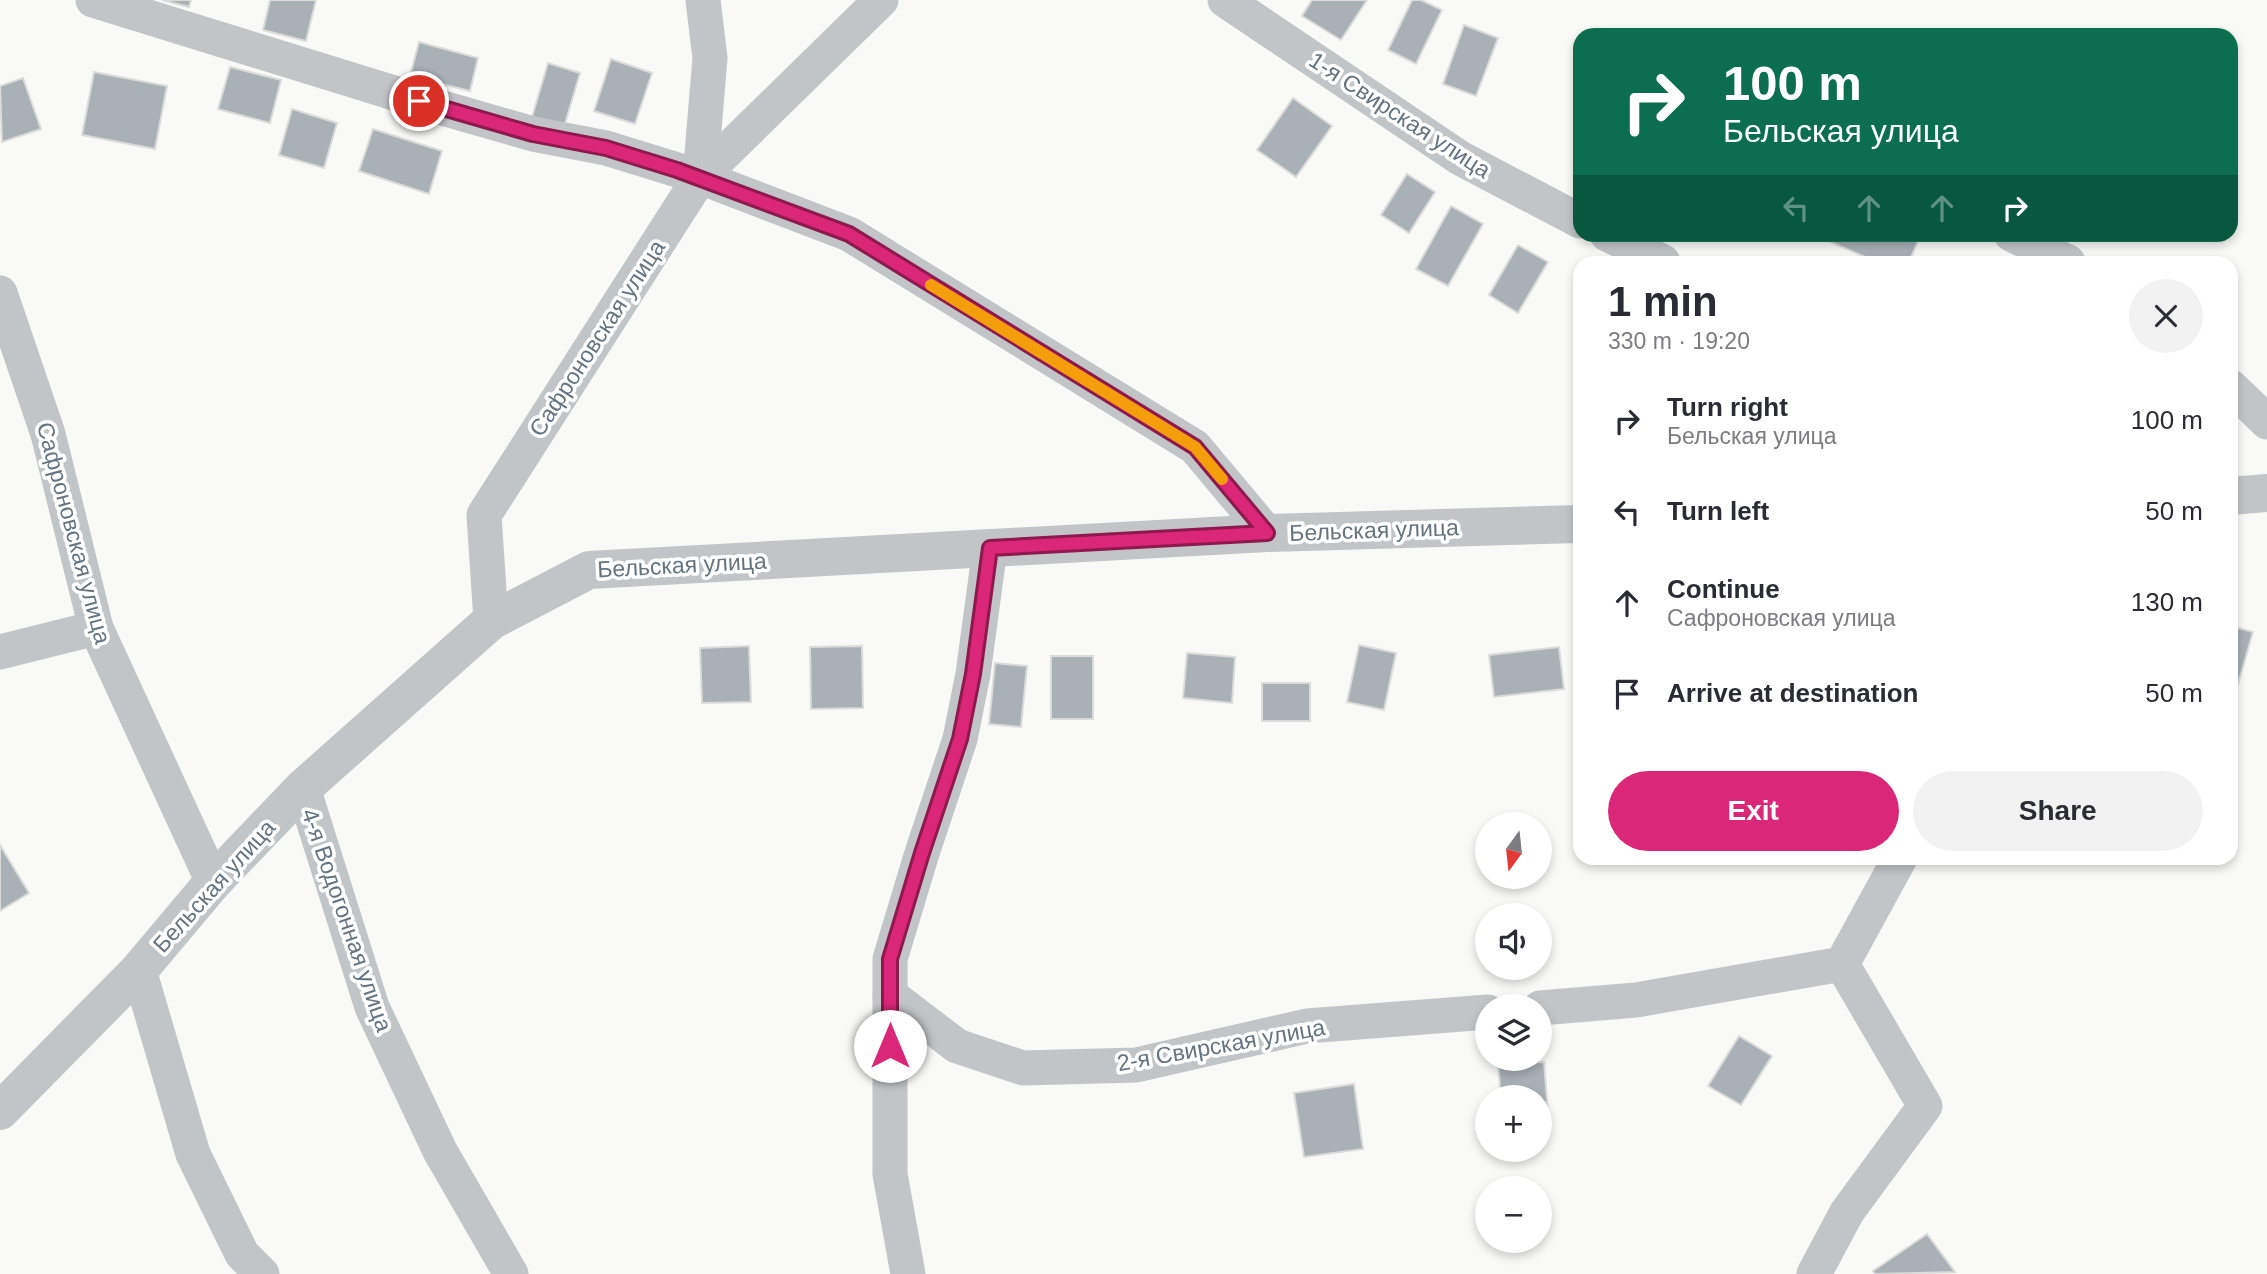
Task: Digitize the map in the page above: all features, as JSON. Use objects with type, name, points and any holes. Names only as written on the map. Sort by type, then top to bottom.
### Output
[{"type":"street","points":[[93,0],[446,109],[533,134],[606,148],[700,177],[849,234],[1195,447],[1267,533]]},
{"type":"street","name":"Сафроновская улица","points":[[491,621],[484,515],[700,177],[710,58],[703,0]]},
{"type":"street","points":[[700,177],[881,0]]},
{"type":"street","name":"1-я Свирская улица","points":[[1225,0],[1460,158],[1573,217]]},
{"type":"street","points":[[1623,242],[1651,256]]},
{"type":"street","points":[[2027,242],[2056,256]]},
{"type":"street","name":"Сафроновская улица","points":[[0,293],[48,435],[96,628],[213,882]]},
{"type":"street","points":[[2238,394],[2267,422]]},
{"type":"street","points":[[2238,495],[2267,493]]},
{"type":"street","name":"Бельская улица","points":[[0,1111],[139,970],[213,882],[303,788],[491,621],[589,570],[1267,533],[1573,524]]},
{"type":"street","points":[[908,1274],[890,1174],[890,959],[960,739],[973,674],[990,548]]},
{"type":"street","points":[[0,652],[96,628]]},
{"type":"street","name":"4-я Водогонная улица","points":[[303,788],[372,1007],[440,1151],[511,1274]]},
{"type":"street","points":[[1842,964],[1896,865]]},
{"type":"street","points":[[1552,1007],[1636,1000],[1842,964]]},
{"type":"street","points":[[1814,1274],[1847,1212],[1925,1107],[1842,964]]},
{"type":"street","points":[[139,970],[193,1154],[242,1254],[262,1274]]},
{"type":"street","name":"2-я Свирская улица","points":[[890,995],[957,1046],[1023,1068],[1136,1065],[1307,1026],[1475,1013]]},
{"type":"building","points":[[162,0],[191,0],[189,7]]},
{"type":"building","points":[[270,0],[316,0],[306,41],[263,30]]},
{"type":"building","points":[[1312,0],[1367,0],[1341,40],[1302,16]]},
{"type":"building","points":[[1412,0],[1421,0],[1442,10],[1416,64],[1388,50]]},
{"type":"building","points":[[1464,25],[1498,38],[1476,96],[1443,84]]},
{"type":"building","points":[[419,42],[478,58],[470,91],[410,76]]},
{"type":"building","points":[[611,59],[652,73],[635,124],[594,111]]},
{"type":"building","points":[[548,63],[580,73],[564,127],[532,117]]},
{"type":"building","points":[[230,67],[281,80],[270,123],[218,109]]},
{"type":"building","points":[[94,72],[167,86],[155,149],[82,135]]},
{"type":"building","points":[[23,78],[41,129],[2,142],[0,86]]},
{"type":"building","points":[[1293,98],[1332,126],[1296,177],[1257,150]]},
{"type":"building","points":[[292,109],[337,123],[324,168],[279,155]]},
{"type":"building","points":[[373,129],[442,151],[429,194],[359,171]]},
{"type":"building","points":[[1407,174],[1435,192],[1409,233],[1381,215]]},
{"type":"building","points":[[1451,206],[1483,224],[1448,286],[1416,269]]},
{"type":"building","points":[[1831,242],[1918,242],[1912,256],[1863,256]]},
{"type":"building","points":[[1518,245],[1548,262],[1518,313],[1489,295]]},
{"type":"building","points":[[2238,628],[2253,632],[2238,684]]},
{"type":"building","points":[[1359,645],[1396,653],[1384,710],[1347,702]]},
{"type":"building","points":[[749,646],[751,702],[702,703],[700,648]]},
{"type":"building","points":[[862,646],[863,708],[811,709],[810,647]]},
{"type":"building","points":[[1559,647],[1564,689],[1494,697],[1489,655]]},
{"type":"building","points":[[1187,653],[1235,657],[1232,703],[1183,698]]},
{"type":"building","points":[[1051,656],[1093,656],[1093,719],[1051,719]]},
{"type":"building","points":[[995,663],[1027,666],[1021,727],[989,724]]},
{"type":"building","points":[[1262,683],[1310,683],[1310,721],[1262,721]]},
{"type":"building","points":[[0,845],[29,893],[0,911]]},
{"type":"building","points":[[1739,1036],[1772,1056],[1741,1105],[1708,1086]]},
{"type":"building","points":[[1499,1071],[1545,1071],[1546,1085],[1500,1085]]},
{"type":"building","points":[[1354,1084],[1363,1149],[1304,1157],[1294,1093]]},
{"type":"building","points":[[1927,1234],[1955,1272],[1875,1274],[1873,1271]]},
{"type":"slow traffic","points":[[931,285],[1195,447],[1222,479]]},
{"type":"route","points":[[419,101],[533,134],[606,148],[700,177],[849,234],[1195,447],[1267,533],[990,548],[973,674],[960,739],[890,959],[890,1046]]}]
